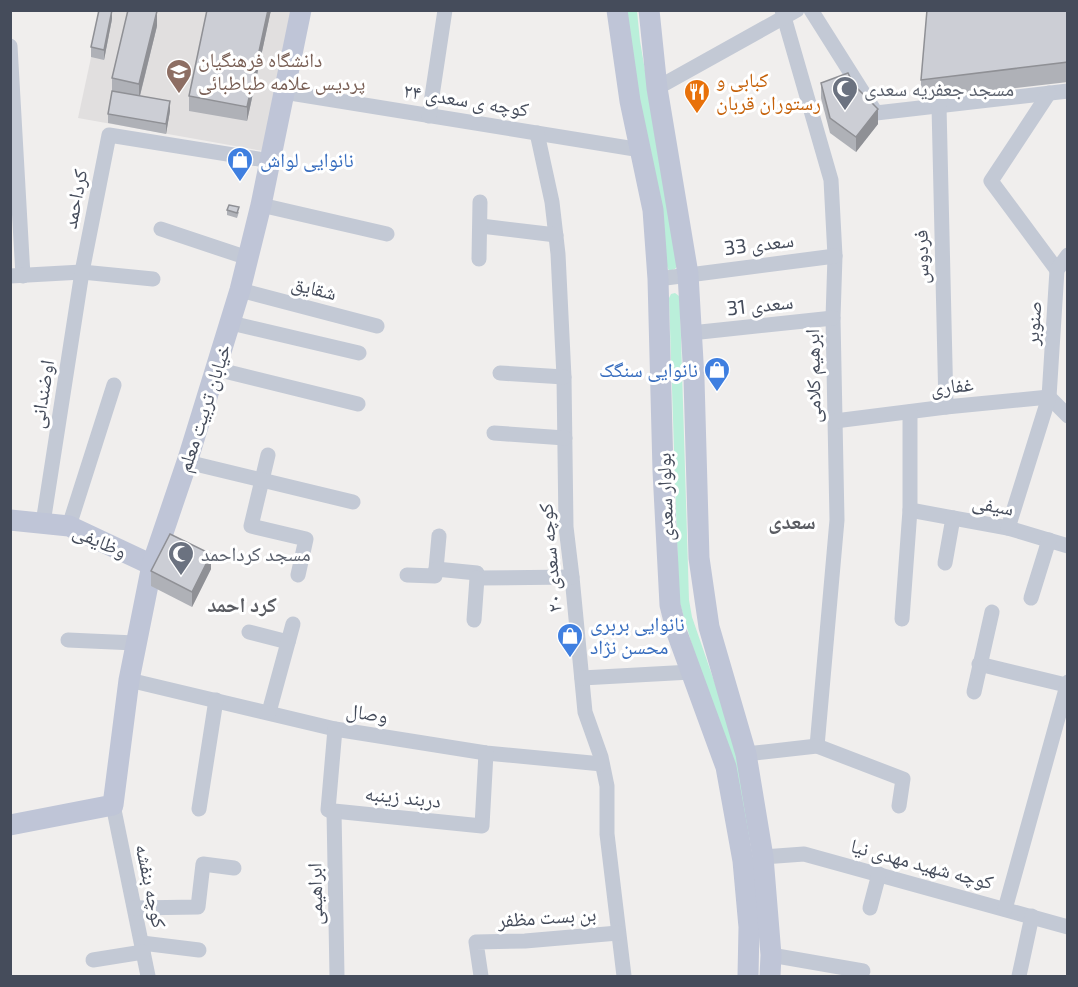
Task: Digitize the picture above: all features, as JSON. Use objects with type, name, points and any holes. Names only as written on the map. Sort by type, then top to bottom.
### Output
[{"type":"main road","name":"خیابان تربیت معلم","points":[[113,805],[135,643],[152,565],[187,462],[240,290],[271,161],[301,10]]},
{"type":"main road","name":"بولوار سعدی","points":[[617,10],[630,101],[653,210],[658,279],[663,471],[670,605],[691,672],[726,767],[753,859],[771,955],[770,976]]},
{"type":"main road","name":"بولوار سعدی","points":[[649,10],[657,88],[688,274],[699,558],[709,627],[746,754],[753,859],[748,976]]},
{"type":"main road","name":"وظایفی","points":[[10,520],[69,526],[152,565]]},
{"type":"main road","points":[[10,825],[113,805]]},
{"type":"street","points":[[429,116],[445,10]]},
{"type":"street","points":[[811,10],[876,113],[1068,91]]},
{"type":"street","points":[[657,88],[788,13]]},
{"type":"street","name":"ابرهیم کلامی","points":[[788,13],[831,180],[835,256],[833,318],[837,520],[817,747]]},
{"type":"street","points":[[10,46],[17,276],[82,272],[153,279]]},
{"type":"street","name":"کوچه ی سعدی ۲۴","points":[[284,92],[641,150]]},
{"type":"street","points":[[1049,93],[992,181],[1058,270]]},
{"type":"street","name":"فردوس","points":[[939,106],[946,407]]},
{"type":"street","name":"کوچه سعدی ۲۰","points":[[537,133],[552,202],[556,235],[564,377],[566,528],[585,712],[607,786],[607,834],[624,976]]},
{"type":"street","name":"کرداحمد","points":[[82,272],[109,135],[271,161]]},
{"type":"street","points":[[479,259],[480,202]]},
{"type":"street","points":[[261,205],[387,234]]},
{"type":"street","points":[[481,225],[556,235]]},
{"type":"street","points":[[161,229],[248,258]]},
{"type":"street","name":"صنوبر","points":[[1008,528],[1049,397],[1058,270],[1068,255]]},
{"type":"street","name":"سعدی 33","points":[[658,279],[835,256]]},
{"type":"street","name":"اوضندانی","points":[[43,523],[82,272]]},
{"type":"street","name":"شقایق","points":[[240,290],[377,326]]},
{"type":"street","name":"سعدی 31","points":[[692,333],[833,318]]},
{"type":"street","points":[[231,323],[358,353]]},
{"type":"street","points":[[216,369],[358,404]]},
{"type":"street","points":[[501,373],[564,377]]},
{"type":"street","points":[[69,526],[114,385]]},
{"type":"street","points":[[1049,397],[1068,416]]},
{"type":"street","name":"غفاری","points":[[835,421],[1049,397]]},
{"type":"street","points":[[902,619],[910,510],[910,412]]},
{"type":"street","points":[[494,433],[565,438]]},
{"type":"street","points":[[268,456],[251,526],[306,539],[298,575]]},
{"type":"street","points":[[187,462],[353,502]]},
{"type":"street","name":"سیفی","points":[[910,510],[1008,528],[1068,546]]},
{"type":"street","points":[[945,563],[953,518]]},
{"type":"street","points":[[407,575],[435,576],[440,536]]},
{"type":"street","points":[[1031,598],[1049,540]]},
{"type":"street","points":[[436,569],[477,573],[474,620]]},
{"type":"street","points":[[477,578],[572,577]]},
{"type":"street","points":[[974,693],[992,612]]},
{"type":"street","points":[[269,712],[293,624]]},
{"type":"street","points":[[249,632],[288,642]]},
{"type":"street","points":[[68,640],[135,643]]},
{"type":"street","points":[[979,664],[1067,684],[1005,909]]},
{"type":"street","points":[[582,678],[691,672]]},
{"type":"street","name":"وصال","points":[[129,680],[335,729],[486,753],[602,764]]},
{"type":"street","points":[[199,809],[216,700]]},
{"type":"street","points":[[334,811],[328,810],[335,729]]},
{"type":"street","points":[[746,754],[817,747],[903,780],[899,806]]},
{"type":"street","name":"دربند زینبه","points":[[334,811],[482,826],[486,753]]},
{"type":"street","name":"کوچه بنفشه","points":[[113,805],[148,976]]},
{"type":"street","name":"ابراهیمی","points":[[334,811],[337,976]]},
{"type":"street","name":"کوچه شهید مهدی نیا","points":[[753,859],[804,854],[1068,927]]},
{"type":"street","points":[[135,908],[198,907],[203,864],[234,868]]},
{"type":"street","points":[[870,908],[879,874]]},
{"type":"street","points":[[1018,976],[1032,916]]},
{"type":"street","name":"بن بست مظفر","points":[[481,976],[477,942],[525,941],[618,933]]},
{"type":"street","points":[[93,960],[142,948],[199,950]]},
{"type":"street","points":[[771,955],[863,971]]},
{"type":"shaded area","name":"دانشگاه فرهنگیان پردیس علامه طباطبائی","points":[[101,11],[293,11],[263,151],[78,118]]},
{"type":"green space","points":[[627,11],[637,11],[640,41],[678,265],[669,271],[665,261],[630,47]]},
{"type":"green space","points":[[675,293],[679,296],[680,305],[689,600],[692,617],[745,781],[750,847],[679,600],[669,298]]},
{"type":"building","points":[[99,10],[112,10],[104,50],[91,47]]},
{"type":"building","points":[[128,10],[157,11],[139,84],[112,78]]},
{"type":"building","points":[[207,10],[268,10],[247,107],[189,96]]},
{"type":"building","points":[[927,10],[1068,10],[1068,62],[921,80]]},
{"type":"building","name":"مسجد جعفریه سعدی","points":[[848,73],[854,85],[878,109],[856,137],[830,118],[821,83]]},
{"type":"building","points":[[112,91],[170,101],[166,124],[108,114]]},
{"type":"building","points":[[229,205],[239,207],[237,213],[227,210]]},
{"type":"building","points":[[170,534],[211,554],[192,592],[151,571]]},
{"type":"place","name":"دانشگاه فرهنگیان پردیس علامه طباطبائی","points":[[179,95]]},
{"type":"place","name":"مسجد جعفریه سعدی","points":[[845,112]]},
{"type":"place","name":"کبابی و رستوران قربان","points":[[697,115]]},
{"type":"place","name":"نانوایی لواش","points":[[240,183]]},
{"type":"place","name":"نانوایی سنگک","points":[[717,393]]},
{"type":"place","name":"مسجد کرداحمد","points":[[181,577]]},
{"type":"place","name":"نانوایی بربری محسن نژاد","points":[[570,659]]},
{"type":"district","name":"سعدی","points":[[792,522]]},
{"type":"district","name":"کرد احمد","points":[[242,605]]}]
